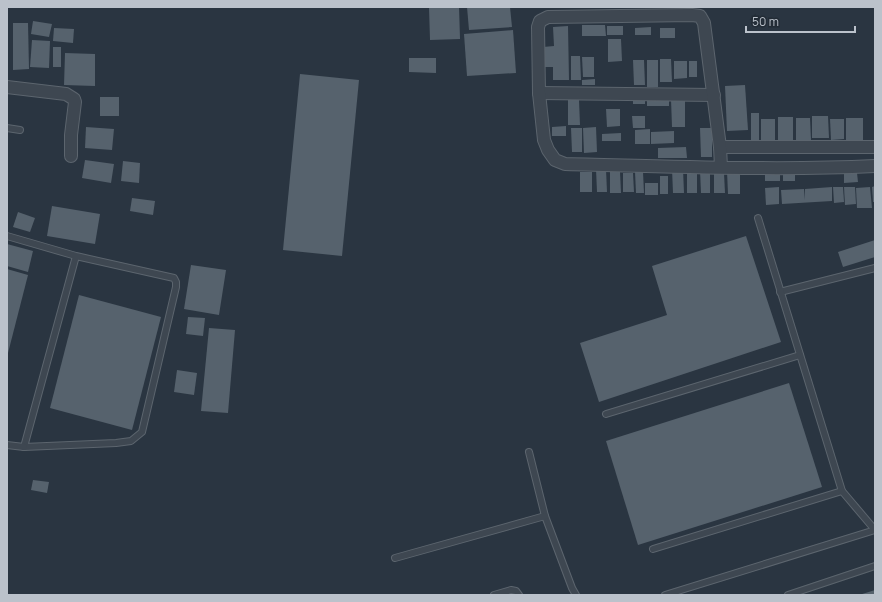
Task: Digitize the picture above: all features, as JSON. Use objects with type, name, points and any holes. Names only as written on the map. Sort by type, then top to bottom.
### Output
[{"type":"street","points":[[721,167],[714,95],[704,20],[700,16],[692,14],[543,18],[540,20],[538,26],[539,93],[544,140],[548,150],[555,160],[565,164],[721,167],[838,168],[875,166]]},
{"type":"street","points":[[7,87],[66,94],[74,99],[71,156]]},
{"type":"street","points":[[539,93],[714,95]]},
{"type":"street","points":[[720,147],[875,147]]},
{"type":"lane","points":[[7,128],[20,130]]},
{"type":"lane","points":[[664,595],[875,530],[842,491],[758,218]]},
{"type":"lane","points":[[7,236],[76,256],[174,278],[176,282],[142,432],[131,440],[116,443],[24,447],[7,445]]},
{"type":"lane","points":[[24,447],[76,256]]},
{"type":"lane","points":[[780,292],[875,268]]},
{"type":"lane","points":[[606,414],[800,355]]},
{"type":"lane","points":[[529,452],[545,516],[576,595]]},
{"type":"lane","points":[[654,549],[842,491]]},
{"type":"lane","points":[[396,558],[545,516]]},
{"type":"lane","points":[[788,595],[875,566]]},
{"type":"lane","points":[[494,595],[511,590],[516,591],[519,595]]},
{"type":"building","points":[[429,7],[459,7],[460,39],[430,40]]},
{"type":"building","points":[[467,7],[510,7],[512,27],[469,30]]},
{"type":"building","points":[[33,21],[52,24],[49,37],[31,34]]},
{"type":"building","points":[[13,23],[28,23],[29,69],[13,70]]},
{"type":"building","points":[[582,25],[605,25],[606,36],[582,36]]},
{"type":"building","points":[[568,26],[569,80],[553,80],[553,67],[543,67],[543,47],[554,46],[553,27]]},
{"type":"building","points":[[607,26],[623,26],[623,35],[607,35]]},
{"type":"building","points":[[651,27],[651,35],[635,35],[635,28]]},
{"type":"building","points":[[54,28],[74,29],[73,43],[53,41]]},
{"type":"building","points":[[660,28],[675,28],[675,38],[660,38]]},
{"type":"building","points":[[513,30],[516,73],[467,76],[464,34]]},
{"type":"building","points":[[608,39],[621,39],[622,61],[608,62]]},
{"type":"building","points":[[32,40],[50,41],[49,68],[30,67]]},
{"type":"building","points":[[53,47],[61,47],[61,67],[53,67]]},
{"type":"building","points":[[65,53],[95,54],[95,86],[64,85]]},
{"type":"building","points":[[571,56],[580,56],[581,80],[571,80]]},
{"type":"building","points":[[582,57],[594,57],[594,77],[583,77]]},
{"type":"building","points":[[409,58],[436,58],[436,73],[409,72]]},
{"type":"building","points":[[660,59],[671,59],[672,82],[660,82]]},
{"type":"building","points":[[633,60],[644,60],[645,85],[634,85]]},
{"type":"building","points":[[647,60],[658,60],[658,87],[647,87]]},
{"type":"building","points":[[674,61],[687,61],[687,78],[674,79]]},
{"type":"building","points":[[689,61],[697,61],[697,77],[689,77]]},
{"type":"building","points":[[300,74],[359,80],[342,256],[283,250]]},
{"type":"building","points":[[595,79],[595,85],[582,85],[582,80]]},
{"type":"building","points":[[745,85],[748,130],[727,131],[725,86]]},
{"type":"building","points":[[100,97],[119,97],[119,116],[100,116]]},
{"type":"building","points":[[633,97],[645,97],[645,104],[633,104]]},
{"type":"building","points":[[647,97],[669,97],[669,106],[647,106]]},
{"type":"building","points":[[671,99],[685,99],[685,127],[672,127]]},
{"type":"building","points":[[568,100],[579,100],[580,125],[568,125]]},
{"type":"building","points":[[606,109],[620,109],[620,126],[607,127]]},
{"type":"building","points":[[751,113],[759,113],[759,140],[751,140]]},
{"type":"building","points":[[632,116],[645,116],[645,128],[633,128]]},
{"type":"building","points":[[812,116],[828,116],[829,138],[812,138]]},
{"type":"building","points":[[778,117],[793,117],[793,140],[778,140]]},
{"type":"building","points":[[796,118],[810,118],[811,140],[796,140]]},
{"type":"building","points":[[846,118],[863,118],[863,142],[846,142]]},
{"type":"building","points":[[761,119],[775,119],[775,142],[761,142]]},
{"type":"building","points":[[830,119],[844,119],[844,139],[831,140]]},
{"type":"building","points":[[566,126],[566,136],[552,136],[552,127]]},
{"type":"building","points":[[86,127],[114,129],[112,150],[85,148]]},
{"type":"building","points":[[596,127],[597,152],[584,153],[583,128]]},
{"type":"building","points":[[571,128],[582,128],[582,152],[572,152]]},
{"type":"building","points":[[700,128],[712,128],[712,157],[701,157]]},
{"type":"building","points":[[650,129],[650,144],[635,144],[635,130]]},
{"type":"building","points":[[674,131],[674,143],[651,144],[651,132]]},
{"type":"building","points":[[621,133],[621,141],[602,141],[602,134]]},
{"type":"building","points":[[686,147],[687,158],[658,158],[658,148]]},
{"type":"building","points":[[85,160],[114,164],[111,183],[82,178]]},
{"type":"building","points":[[123,161],[140,163],[139,183],[121,181]]},
{"type":"building","points":[[596,169],[606,169],[607,192],[597,192]]},
{"type":"building","points":[[672,169],[683,169],[684,193],[673,193]]},
{"type":"building","points":[[700,170],[710,170],[710,193],[701,193]]},
{"type":"building","points":[[765,170],[780,170],[780,181],[765,181]]},
{"type":"building","points":[[687,171],[697,171],[697,193],[687,193]]},
{"type":"building","points":[[727,171],[740,171],[740,194],[728,194]]},
{"type":"building","points":[[783,171],[795,171],[795,181],[783,181]]},
{"type":"building","points":[[580,172],[592,172],[592,192],[580,192]]},
{"type":"building","points":[[610,172],[620,172],[621,193],[610,193]]},
{"type":"building","points":[[635,172],[643,172],[644,193],[636,193]]},
{"type":"building","points":[[623,173],[633,173],[634,192],[623,192]]},
{"type":"building","points":[[724,173],[725,193],[714,193],[714,174]]},
{"type":"building","points":[[844,173],[857,173],[858,182],[844,183]]},
{"type":"building","points":[[660,176],[668,176],[668,194],[660,194]]},
{"type":"building","points":[[645,183],[658,183],[658,195],[645,195]]},
{"type":"building","points":[[875,186],[875,202],[873,202],[872,187]]},
{"type":"building","points":[[779,187],[779,204],[766,205],[765,188]]},
{"type":"building","points":[[832,187],[832,201],[782,204],[781,190],[804,189],[805,200],[805,189]]},
{"type":"building","points":[[833,187],[843,187],[844,202],[834,203]]},
{"type":"building","points":[[844,187],[855,187],[856,204],[845,205]]},
{"type":"building","points":[[870,187],[872,208],[857,208],[856,188]]},
{"type":"building","points":[[132,198],[155,201],[153,215],[130,211]]},
{"type":"building","points":[[52,206],[100,214],[95,244],[47,236]]},
{"type":"building","points":[[18,212],[35,218],[30,232],[13,227]]},
{"type":"building","points":[[746,236],[781,342],[599,402],[580,343],[667,315],[652,266]]},
{"type":"building","points":[[875,240],[875,257],[843,267],[838,252]]},
{"type":"building","points":[[7,244],[33,251],[28,272],[7,266]]},
{"type":"building","points":[[191,265],[226,270],[219,315],[184,309]]},
{"type":"building","points":[[7,269],[28,275],[8,353],[7,353]]},
{"type":"building","points":[[79,295],[161,317],[132,430],[50,408]]},
{"type":"building","points":[[188,317],[205,318],[203,336],[186,334]]},
{"type":"building","points":[[209,328],[235,330],[228,413],[201,411]]},
{"type":"building","points":[[177,370],[197,373],[194,395],[174,392]]},
{"type":"building","points":[[789,383],[822,487],[638,545],[606,441]]},
{"type":"building","points":[[33,480],[49,482],[47,493],[31,490]]},
{"type":"building","points":[[875,590],[875,595],[859,595]]}]
